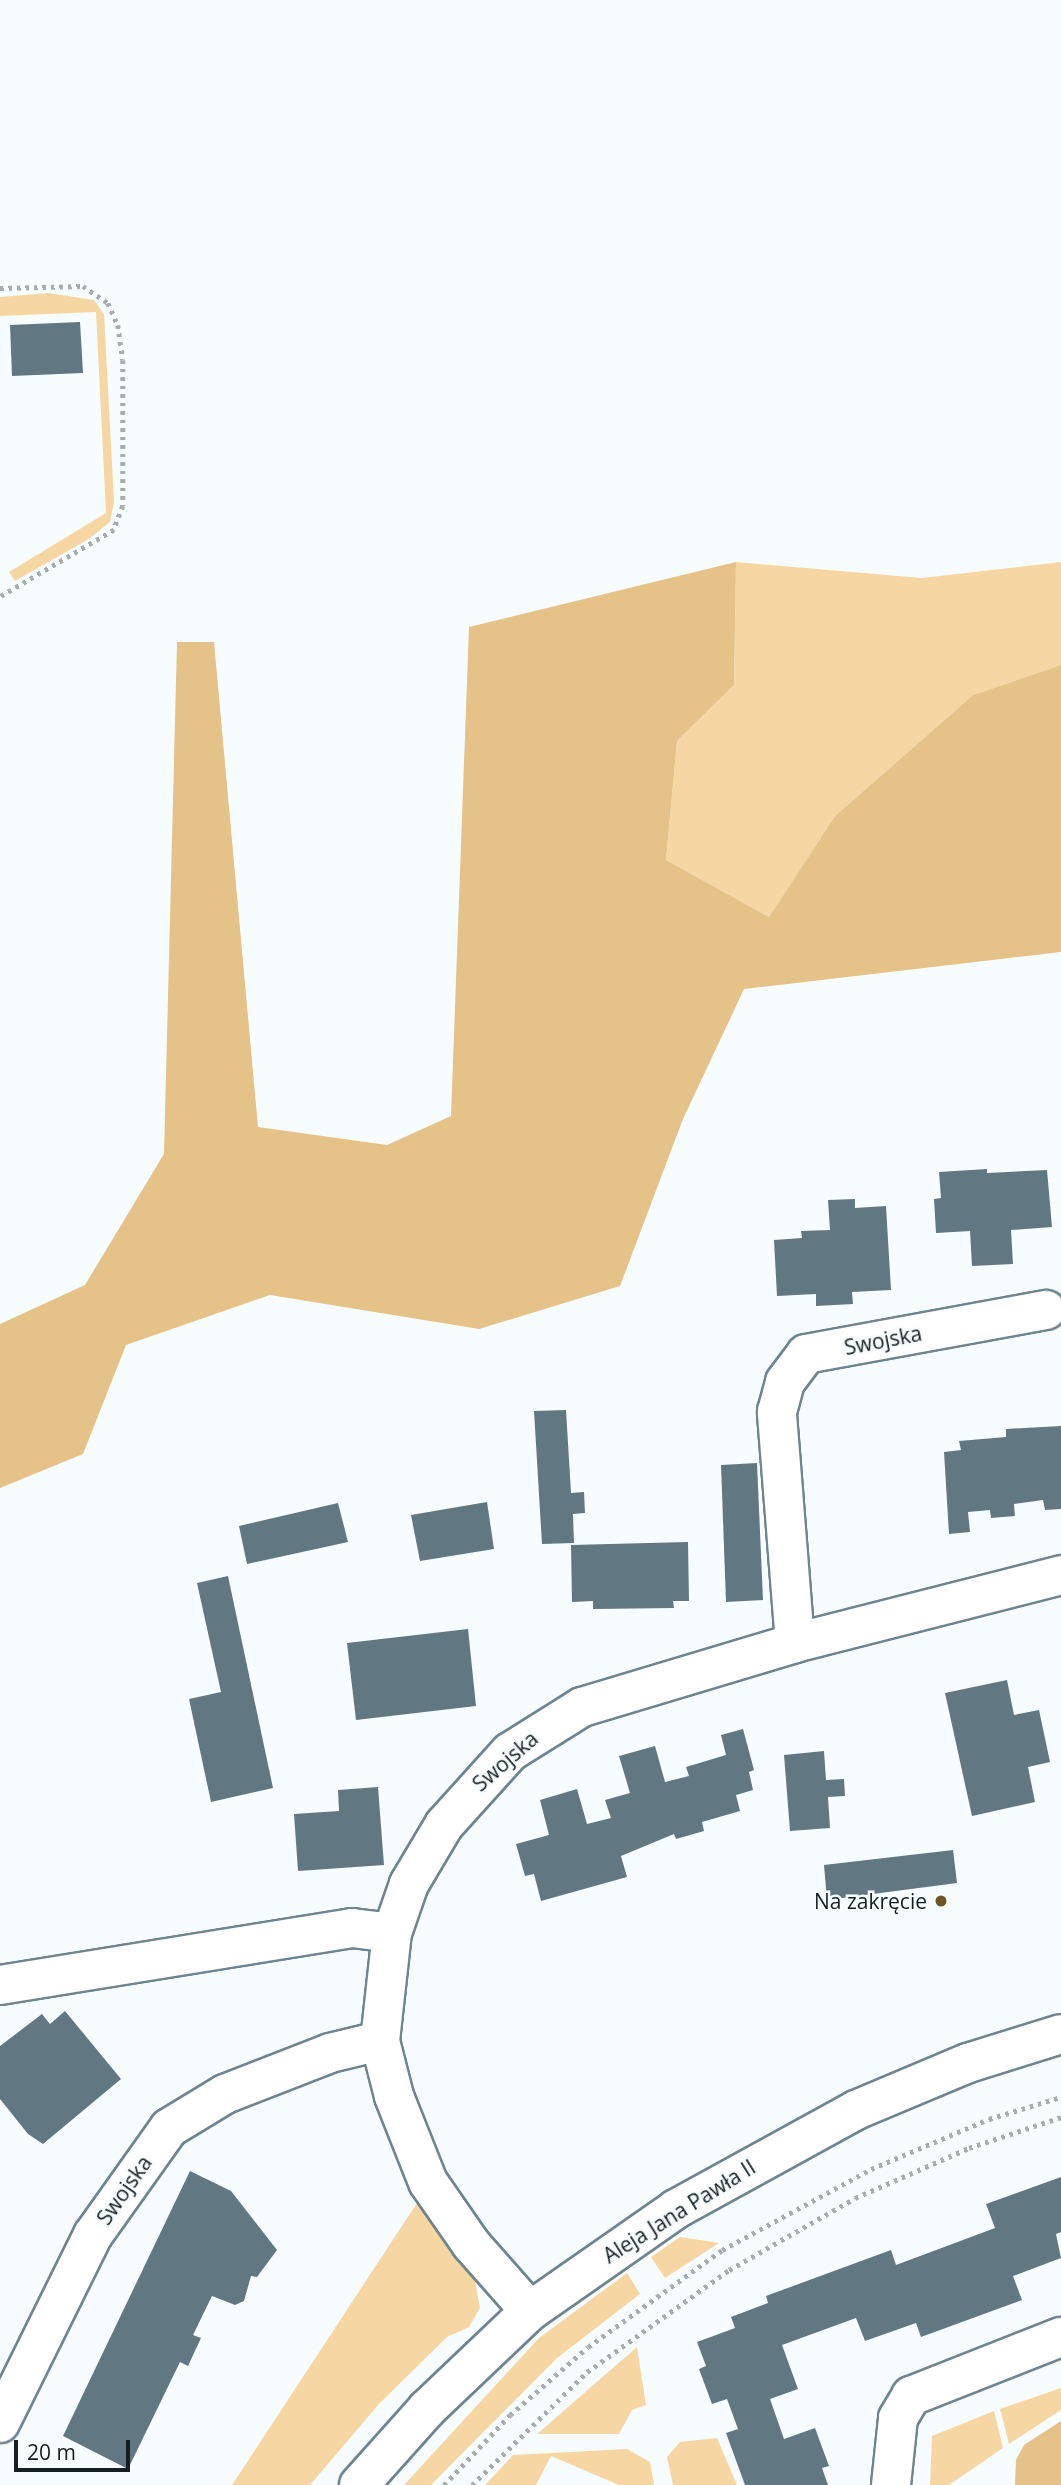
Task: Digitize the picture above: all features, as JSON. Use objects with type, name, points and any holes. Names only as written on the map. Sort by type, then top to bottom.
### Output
[{"type":"street","name":"Swojska","points":[[795,1643],[776,1412],[785,1381],[806,1354],[1046,1310]]},
{"type":"street","name":"Swojska","points":[[530,2311],[471,2244],[428,2182],[394,2096],[380,2040],[392,1933],[409,1884],[444,1825],[510,1752],[582,1707],[795,1643],[1061,1575]]},
{"type":"street","points":[[0,1985],[352,1928],[392,1933]]},
{"type":"street","name":"Aleja Jana Pawła II","points":[[359,2485],[437,2399],[530,2311],[696,2195],[826,2124],[968,2063],[1061,2034]]},
{"type":"street","name":"Swojska","points":[[0,2423],[93,2235],[169,2128],[225,2094],[330,2053],[380,2040]]},
{"type":"street","points":[[891,2485],[898,2418],[911,2396],[1061,2337]]},
{"type":"path","points":[[0,288],[83,286],[108,303],[118,325],[123,360],[124,506],[114,530],[0,597]]},
{"type":"path","points":[[444,2485],[510,2414],[588,2347],[722,2250],[871,2169],[989,2119],[1061,2097]]},
{"type":"path","points":[[472,2485],[587,2372],[729,2270],[855,2198],[969,2148],[1061,2117]]},
{"type":"shaded area","points":[[48,293],[94,300],[104,314],[114,502],[110,522],[89,539],[15,581],[9,572],[106,513],[96,312],[0,316],[0,297]]},
{"type":"shaded area","points":[[736,562],[922,578],[1061,562],[1061,665],[973,695],[835,816],[769,917],[666,860],[677,741],[734,685]]},
{"type":"shaded area","points":[[736,562],[734,685],[677,741],[666,860],[769,917],[835,816],[973,695],[1061,665],[1061,952],[744,989],[683,1119],[620,1286],[479,1329],[270,1295],[126,1345],[83,1454],[0,1488],[0,1324],[85,1285],[164,1154],[177,642],[214,642],[258,1127],[387,1145],[451,1116],[469,627]]},
{"type":"shaded area","points":[[417,2203],[474,2275],[480,2308],[469,2327],[447,2337],[379,2404],[310,2485],[232,2485]]},
{"type":"shaded area","points":[[680,2237],[719,2243],[665,2278],[651,2257]]},
{"type":"shaded area","points":[[627,2273],[640,2294],[557,2358],[431,2485],[404,2485],[539,2338]]},
{"type":"shaded area","points":[[637,2347],[646,2405],[632,2410],[619,2434],[537,2434]]},
{"type":"shaded area","points":[[1061,2388],[1061,2410],[1009,2444],[1000,2409]]},
{"type":"shaded area","points":[[994,2411],[1003,2448],[949,2485],[930,2485],[932,2436]]},
{"type":"shaded area","points":[[1061,2421],[1061,2485],[1015,2485],[1016,2460],[1024,2445]]},
{"type":"shaded area","points":[[717,2438],[737,2485],[673,2485],[667,2457],[680,2442]]},
{"type":"shaded area","points":[[627,2449],[650,2462],[654,2485],[619,2485],[551,2456],[536,2485],[485,2485],[513,2455]]},
{"type":"building","points":[[80,322],[83,373],[12,376],[10,325]]},
{"type":"building","points":[[987,1169],[987,1173],[1047,1170],[1052,1227],[1011,1230],[1013,1264],[972,1266],[970,1231],[936,1233],[934,1199],[941,1198],[939,1172]]},
{"type":"building","points":[[855,1199],[855,1208],[886,1206],[891,1290],[852,1292],[853,1304],[816,1306],[816,1294],[777,1296],[774,1240],[802,1238],[801,1231],[830,1230],[828,1200]]},
{"type":"building","points":[[566,1410],[571,1493],[584,1492],[585,1513],[573,1514],[574,1543],[542,1544],[534,1411]]},
{"type":"building","points":[[1061,1426],[1061,1509],[1045,1510],[1043,1500],[1014,1504],[1015,1516],[991,1518],[990,1510],[968,1512],[970,1532],[949,1534],[944,1452],[961,1450],[959,1441],[1006,1437],[1006,1429]]},
{"type":"building","points":[[757,1463],[763,1600],[726,1602],[721,1465]]},
{"type":"building","points":[[487,1502],[494,1549],[420,1561],[411,1515]]},
{"type":"building","points":[[338,1503],[348,1542],[247,1564],[239,1526]]},
{"type":"building","points":[[688,1542],[689,1601],[673,1601],[674,1608],[593,1609],[593,1601],[572,1602],[571,1545]]},
{"type":"building","points":[[228,1576],[273,1788],[211,1802],[189,1699],[221,1692],[197,1583]]},
{"type":"building","points":[[468,1629],[476,1706],[356,1720],[347,1643]]},
{"type":"building","points":[[1007,1680],[1014,1715],[1039,1710],[1050,1762],[1028,1767],[1035,1802],[972,1816],[945,1693]]},
{"type":"building","points":[[743,1729],[754,1770],[749,1772],[753,1790],[736,1795],[740,1811],[702,1822],[704,1831],[676,1839],[674,1834],[621,1856],[627,1877],[541,1901],[534,1874],[525,1876],[516,1844],[549,1835],[540,1800],[577,1789],[587,1824],[611,1818],[605,1800],[630,1793],[619,1756],[655,1746],[665,1782],[689,1776],[686,1767],[726,1755],[721,1735]]},
{"type":"building","points":[[824,1751],[826,1780],[844,1779],[845,1796],[828,1797],[830,1828],[790,1831],[784,1755]]},
{"type":"building","points":[[378,1787],[384,1865],[298,1871],[294,1814],[339,1811],[338,1790]]},
{"type":"building","points":[[953,1850],[957,1883],[827,1900],[824,1865]]},
{"type":"building","points":[[65,2011],[121,2079],[43,2144],[28,2134],[0,2099],[0,2046],[42,2014],[50,2024]]},
{"type":"building","points":[[190,2171],[231,2191],[277,2250],[257,2277],[251,2276],[244,2301],[235,2305],[212,2296],[193,2335],[201,2338],[188,2366],[180,2362],[128,2469],[63,2436]]},
{"type":"building","points":[[1061,2177],[1061,2232],[1056,2234],[1061,2258],[1013,2276],[1022,2300],[921,2337],[916,2323],[865,2341],[856,2318],[782,2345],[798,2389],[770,2399],[784,2439],[815,2428],[829,2466],[822,2468],[828,2485],[745,2485],[726,2433],[738,2429],[727,2399],[712,2404],[699,2369],[706,2366],[697,2342],[735,2328],[731,2317],[768,2303],[766,2296],[891,2250],[896,2265],[995,2228],[986,2204]]},
{"type":"place","name":"Na zakręcie","points":[[941,1901]]}]
